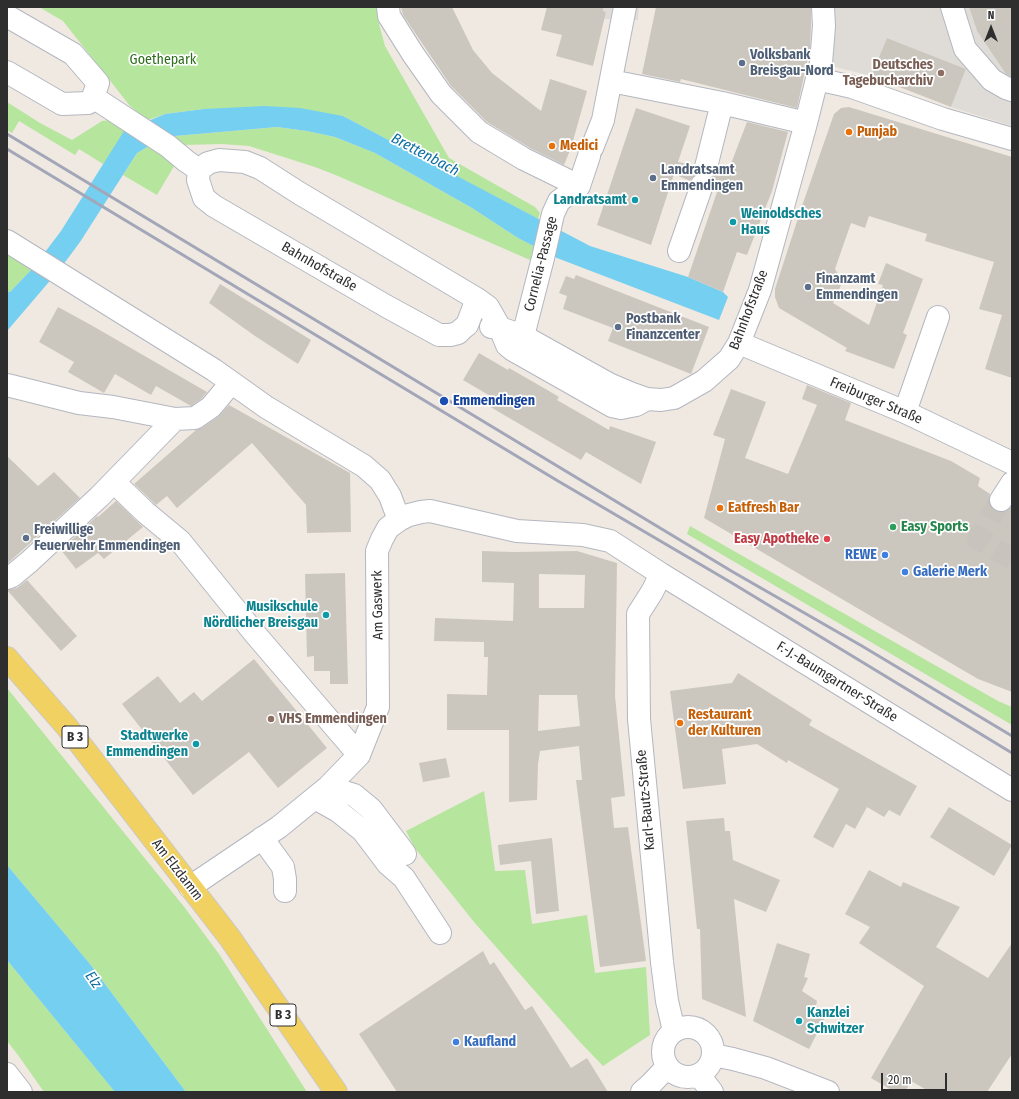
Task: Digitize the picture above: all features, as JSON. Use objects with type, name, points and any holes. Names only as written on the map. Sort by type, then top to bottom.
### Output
[{"type":"main road","name":"Am Elzdamm","points":[[7,658],[67,727],[230,938],[336,1092]]},
{"type":"street","points":[[388,7],[389,16],[412,54],[441,94],[479,132],[524,160],[579,186],[603,120],[612,81],[624,14]]},
{"type":"street","name":"Bahnhofstraße","points":[[199,170],[198,180],[204,198],[214,206],[386,306],[439,335],[458,333],[462,329],[481,327],[500,328],[522,336],[609,384],[630,393],[647,399],[661,400],[674,398],[704,381],[729,359],[738,343],[760,290],[819,71],[824,26],[824,7]]},
{"type":"street","points":[[952,7],[965,48],[992,80],[1012,90]]},
{"type":"street","points":[[7,16],[73,54],[98,83],[93,97],[88,103],[62,104],[7,72]]},
{"type":"street","points":[[819,71],[852,87],[943,119],[1012,138]]},
{"type":"street","points":[[612,81],[722,103],[806,123]]},
{"type":"street","points":[[93,97],[168,146],[199,170],[208,163],[220,160],[245,162],[260,168],[299,193],[477,299],[488,307],[500,328],[507,345],[612,406],[621,408],[636,405],[647,399]]},
{"type":"street","points":[[679,251],[704,176],[722,103]]},
{"type":"street","name":"Cornelia-Passage","points":[[522,336],[543,258],[550,221],[559,201],[579,186]]},
{"type":"street","points":[[7,240],[98,296],[232,383],[266,407],[364,466],[380,480],[390,496],[399,520]]},
{"type":"street","points":[[462,329],[467,325],[477,299]]},
{"type":"street","points":[[905,412],[938,317]]},
{"type":"street","name":"Freiburger Straße","points":[[738,343],[905,412],[1012,463]]},
{"type":"street","points":[[7,385],[79,403],[113,407],[175,419],[195,418],[211,407],[232,383]]},
{"type":"street","points":[[7,578],[12,576],[29,562],[114,482],[175,419]]},
{"type":"street","points":[[114,482],[145,512],[180,541],[256,635],[358,755]]},
{"type":"street","name":"Am Gaswerk","points":[[190,887],[279,827],[321,792],[358,755],[378,707],[377,551],[388,528],[399,520],[409,515],[430,511],[517,531],[591,536],[610,541],[661,574]]},
{"type":"street","name":"F.-J.-Baumgartner-Straße","points":[[661,574],[1012,790]]},
{"type":"street","name":"Karl-Bautz-Straße","points":[[661,574],[638,614],[639,719],[662,962],[667,1001],[674,1031]]},
{"type":"street","points":[[321,792],[354,795],[371,809],[406,854]]},
{"type":"street","points":[[321,792],[338,811],[363,831],[388,864],[404,878],[440,933]]},
{"type":"street","points":[[262,838],[283,867],[286,879],[286,891]]},
{"type":"street","points":[[682,1027],[698,1029],[707,1035],[712,1043],[713,1056],[712,1062],[707,1069],[699,1075],[688,1077],[677,1075],[667,1067],[664,1058],[664,1047],[667,1038],[674,1031],[682,1027]]},
{"type":"street","points":[[713,1056],[733,1059],[766,1068],[828,1092]]},
{"type":"street","points":[[642,1092],[667,1067]]},
{"type":"street","points":[[7,1074],[21,1092]]},
{"type":"street","points":[[699,1075],[712,1092]]},
{"type":"green space","name":"Goethepark","points":[[39,7],[377,7],[379,24],[385,46],[449,158],[535,207],[540,213],[538,219],[343,116],[233,109],[204,109],[165,114],[148,120],[130,106],[63,21]]},
{"type":"green space","points":[[7,102],[40,123],[72,140],[102,121],[118,119],[133,127],[103,164],[79,149],[75,155],[19,121],[12,133],[7,130]]},
{"type":"green space","points":[[277,127],[335,137],[375,153],[472,208],[518,238],[534,246],[530,260],[338,176],[249,146],[222,144],[183,145],[180,156],[157,195],[123,175],[137,153],[156,142],[175,136]]},
{"type":"green space","points":[[7,249],[33,268],[10,292],[7,292]]},
{"type":"green space","points":[[690,526],[998,701],[1012,707],[1012,725],[687,534]]},
{"type":"green space","points":[[7,688],[185,908],[219,954],[307,1092],[186,1092],[90,964],[7,865]]},
{"type":"green space","points":[[484,791],[495,871],[525,870],[532,924],[587,915],[595,973],[646,967],[650,1035],[603,1066],[474,922],[414,847],[406,831]]},
{"type":"green space","points":[[7,960],[115,1092],[44,1092],[7,1041]]},
{"type":"shaded area","points":[[603,7],[639,7],[638,20],[604,19],[606,12],[603,11]]},
{"type":"shaded area","points":[[813,7],[969,7],[977,31],[1001,66],[1012,72],[1012,126],[951,107],[966,69],[887,38],[871,76],[808,60],[814,23]]},
{"type":"water","points":[[265,106],[300,108],[343,116],[590,246],[688,277],[723,292],[728,297],[719,320],[557,258],[518,238],[472,208],[375,153],[335,137],[277,127],[175,136],[156,142],[137,153],[80,242],[60,269],[7,331],[7,292],[10,292],[33,268],[61,231],[124,131],[165,114],[204,109]]},
{"type":"water","name":"Elz","points":[[7,865],[90,964],[186,1092],[115,1092],[7,960]]},
{"type":"building","points":[[401,7],[452,7],[473,50],[492,73],[541,111],[550,79],[587,91],[571,148],[564,165],[530,148],[487,122],[451,86],[403,15]]},
{"type":"building","points":[[547,7],[603,7],[603,11],[606,12],[593,66],[556,56],[562,35],[541,30]]},
{"type":"building","points":[[656,7],[811,7],[810,49],[797,108],[681,79],[680,82],[642,74]]},
{"type":"building","points":[[969,7],[1012,7],[1012,77],[1006,74],[977,31]]},
{"type":"building","points":[[887,38],[966,69],[951,107],[871,76]]},
{"type":"building","points":[[849,107],[1012,157],[1012,378],[985,369],[1002,315],[979,309],[994,262],[925,241],[927,234],[869,216],[865,228],[851,223],[835,269],[841,279],[841,285],[833,303],[869,325],[883,285],[878,284],[886,263],[923,279],[903,333],[907,335],[894,369],[845,351],[847,348],[779,308],[775,297],[775,289],[834,114],[841,108]]},
{"type":"building","name":"Landratsamt","points":[[636,108],[690,126],[678,162],[694,165],[696,174],[690,181],[674,174],[651,245],[597,225]]},
{"type":"building","name":"Weinoldsches Haus","points":[[747,122],[788,132],[772,191],[747,255],[737,252],[723,292],[688,277],[717,192],[713,191],[714,183],[712,178],[718,171],[727,174]]},
{"type":"building","points":[[576,275],[709,327],[691,374],[608,341],[613,328],[563,309],[567,296],[559,293],[566,276],[574,279]]},
{"type":"building","points":[[220,284],[311,340],[298,364],[255,336],[209,303]]},
{"type":"building","points":[[58,307],[207,392],[202,398],[191,406],[156,386],[151,395],[115,374],[104,393],[68,372],[74,362],[39,342]]},
{"type":"building","points":[[479,353],[549,391],[559,397],[557,400],[609,430],[610,426],[656,442],[641,484],[586,452],[581,460],[487,405],[492,397],[463,380]]},
{"type":"building","name":"Galerie Merk","points":[[807,385],[851,403],[845,420],[951,461],[980,478],[978,486],[990,494],[990,505],[995,511],[1006,511],[1012,506],[1012,692],[978,679],[704,518],[725,439],[713,435],[731,389],[766,402],[745,458],[788,474],[817,405],[802,399]]},
{"type":"building","points":[[229,405],[350,473],[351,532],[307,533],[306,505],[252,443],[177,508],[167,496],[156,505],[134,484],[196,430],[202,428],[218,417]]},
{"type":"building","name":"Freiwillige Feuerwehr Emmendingen","points":[[7,456],[38,486],[54,472],[80,498],[7,564]]},
{"type":"building","points":[[116,501],[143,527],[104,559],[98,553],[76,569],[61,550],[97,516],[98,517]]},
{"type":"building","points":[[482,551],[577,551],[617,563],[615,696],[625,796],[611,798],[614,828],[628,827],[646,961],[600,967],[576,780],[582,780],[579,746],[540,751],[538,764],[537,800],[509,802],[509,730],[447,730],[447,694],[487,695],[488,657],[484,657],[484,642],[434,641],[435,618],[513,621],[514,583],[482,582]],"holes":[[[539,574],[585,575],[584,608],[539,608]],[[539,695],[577,695],[580,726],[538,731]]]},
{"type":"building","name":"Musikschule Nördlicher Breisgau","points":[[345,573],[348,684],[330,684],[330,671],[314,671],[314,656],[307,657],[305,574]]},
{"type":"building","points":[[27,580],[77,636],[61,651],[7,590],[17,588]]},
{"type":"building","points":[[254,659],[327,748],[278,788],[249,752],[193,795],[122,704],[158,676],[180,703],[194,692],[202,701]]},
{"type":"building","points":[[738,673],[812,720],[809,725],[917,786],[900,816],[889,810],[884,817],[867,807],[855,829],[846,824],[833,848],[813,837],[839,789],[788,760],[787,763],[757,744],[722,749],[726,784],[683,789],[670,691],[732,683]]},
{"type":"building","points":[[446,758],[450,777],[423,782],[419,763]]},
{"type":"building","points":[[949,807],[1012,845],[994,876],[930,837]]},
{"type":"building","points":[[724,818],[725,831],[730,831],[733,860],[780,880],[766,912],[734,899],[746,1017],[702,999],[700,929],[697,929],[686,821]]},
{"type":"building","points":[[552,838],[559,911],[536,914],[531,861],[500,865],[498,845]]},
{"type":"building","points":[[869,870],[901,887],[903,882],[960,907],[936,947],[988,978],[1012,943],[1012,1054],[987,1092],[930,1092],[911,1081],[905,1092],[895,1092],[871,1078],[924,986],[859,943],[870,927],[845,914]]},
{"type":"building","points":[[777,943],[810,954],[804,977],[808,978],[802,991],[817,1001],[816,1006],[828,1012],[809,1049],[753,1021]]},
{"type":"building","points":[[483,951],[490,965],[494,962],[525,1010],[532,1006],[571,1068],[587,1058],[608,1092],[397,1092],[359,1034]]},
{"type":"tunnel","points":[[1001,500],[978,539],[1012,559]]},
{"type":"railway","points":[[7,134],[733,572],[862,646],[1012,736]]},
{"type":"railway","points":[[7,149],[558,481],[732,583],[1012,753]]},
{"type":"place","name":"Volksbank Breisgau-Nord","points":[[742,63]]},
{"type":"place","name":"Deutsches Tagebucharchiv","points":[[941,73]]},
{"type":"place","name":"Punjab","points":[[849,132]]},
{"type":"place","name":"Medici","points":[[552,146]]},
{"type":"place","name":"Landratsamt Emmendingen","points":[[653,178]]},
{"type":"place","name":"Landratsamt","points":[[635,200]]},
{"type":"place","name":"Weinoldsches Haus","points":[[733,222]]},
{"type":"place","name":"Finanzamt Emmendingen","points":[[808,287]]},
{"type":"place","name":"Postbank Finanzcenter","points":[[618,327]]},
{"type":"place","name":"Emmendingen","points":[[444,401]]},
{"type":"place","name":"Eatfresh Bar","points":[[720,508]]},
{"type":"place","name":"Easy Sports","points":[[893,527]]},
{"type":"place","name":"Freiwillige Feuerwehr Emmendingen","points":[[26,538]]},
{"type":"place","name":"Easy Apotheke","points":[[827,539]]},
{"type":"place","name":"REWE","points":[[885,555]]},
{"type":"place","name":"Galerie Merk","points":[[905,572]]},
{"type":"place","name":"Musikschule Nördlicher Breisgau","points":[[326,615]]},
{"type":"place","name":"VHS Emmendingen","points":[[271,719]]},
{"type":"place","name":"Restaurant der Kulturen","points":[[680,723]]},
{"type":"place","name":"Stadtwerke Emmendingen","points":[[196,744]]},
{"type":"place","name":"Kanzlei Schwitzer","points":[[799,1021]]},
{"type":"place","name":"Kaufland","points":[[456,1042]]},
{"type":"water label","name":"Brettenbach","points":[[425,155]]}]
